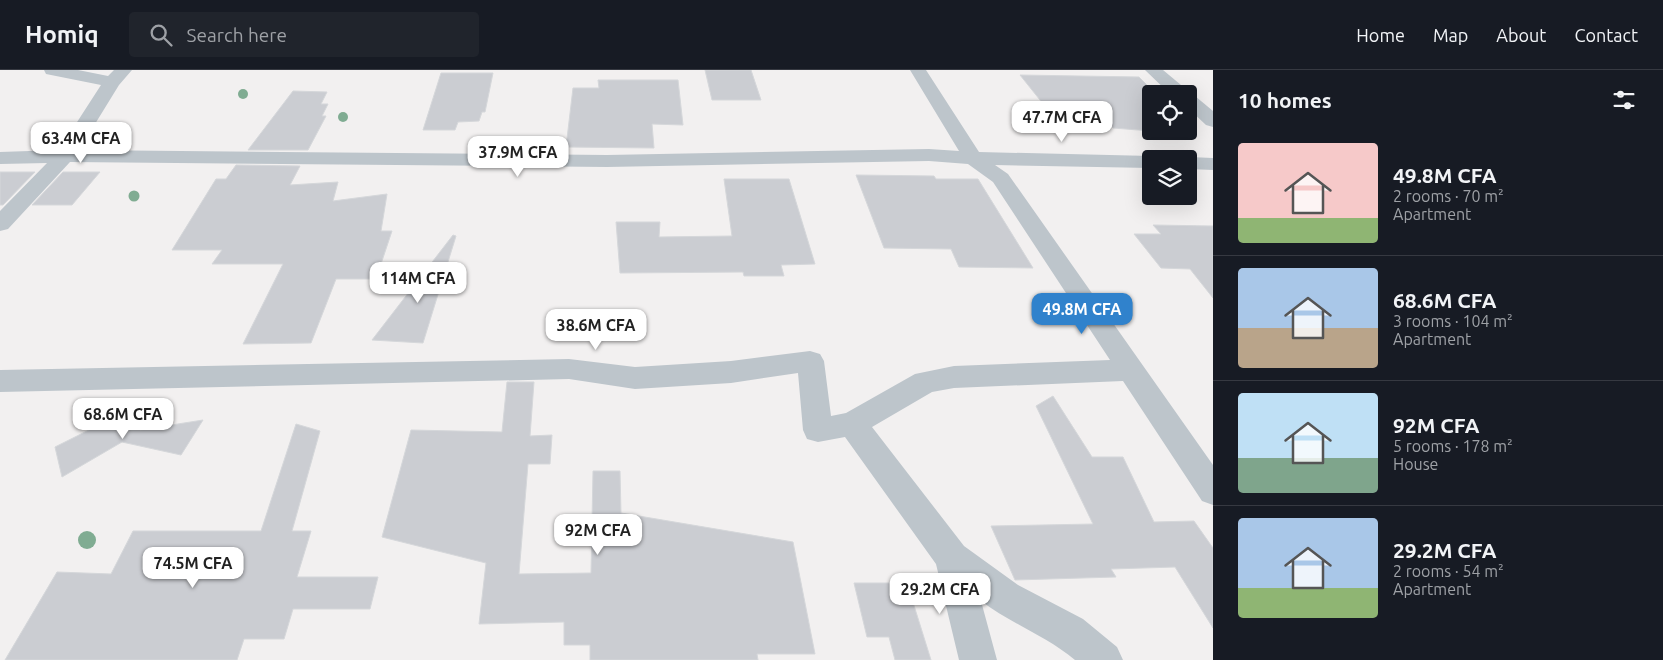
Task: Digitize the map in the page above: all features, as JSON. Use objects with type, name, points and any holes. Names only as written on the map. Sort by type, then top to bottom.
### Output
[{"type":"street","points":[[0,224],[8,207],[65,156],[118,76],[52,70]]},
{"type":"street","points":[[918,70],[973,158],[1001,178],[1213,491]]},
{"type":"street","points":[[1153,70],[1170,85]]},
{"type":"street","points":[[1197,107],[1213,121]]},
{"type":"street","points":[[0,158],[65,156],[607,161],[889,154],[1142,162]]},
{"type":"street","points":[[1197,163],[1213,164]]},
{"type":"street","points":[[0,381],[569,369],[635,378],[731,372],[810,361],[818,430],[852,424],[925,382],[954,377],[1130,370]]},
{"type":"street","points":[[852,424],[952,557],[1006,597],[1070,632],[1104,660]]},
{"type":"street","points":[[952,557],[978,660]]},
{"type":"building","points":[[705,70],[751,70],[761,100],[712,100]]},
{"type":"building","points":[[441,73],[493,73],[485,112],[482,112],[479,121],[458,122],[455,130],[423,130]]},
{"type":"building","points":[[1020,75],[1139,77],[1147,85],[1142,85],[1142,130],[1113,128],[1111,125],[1060,125]]},
{"type":"building","points":[[598,80],[678,80],[683,125],[652,124],[654,148],[566,147],[573,88],[599,88]]},
{"type":"building","points":[[293,91],[327,92],[321,104],[328,104],[322,116],[326,116],[308,150],[248,150]]},
{"type":"building","points":[[236,165],[300,166],[290,185],[338,182],[333,201],[387,194],[381,231],[392,231],[376,279],[336,279],[311,343],[243,344],[283,264],[212,264],[222,250],[172,250],[216,179],[226,179]]},
{"type":"building","points":[[0,172],[35,172],[3,205],[0,205]]},
{"type":"building","points":[[63,172],[100,172],[72,205],[32,205]]},
{"type":"building","points":[[856,175],[934,176],[936,179],[978,179],[1033,268],[959,267],[951,249],[884,248]]},
{"type":"building","points":[[724,179],[789,179],[815,264],[781,265],[784,276],[744,276],[743,272],[620,273],[616,222],[660,222],[659,237],[732,236]]},
{"type":"building","points":[[1153,225],[1213,226],[1213,298],[1190,269],[1161,268],[1134,234],[1161,234]]},
{"type":"building","points":[[453,235],[456,236],[423,343],[372,340]]},
{"type":"building","points":[[507,382],[534,382],[530,436],[552,435],[550,464],[528,464],[519,574],[591,573],[593,471],[620,471],[621,513],[793,542],[815,654],[757,654],[758,660],[590,660],[590,645],[564,645],[564,622],[479,624],[486,563],[382,537],[411,430],[502,432]]},
{"type":"building","points":[[1053,396],[1092,457],[1123,457],[1154,522],[1194,521],[1213,548],[1213,628],[1175,567],[1111,569],[1116,577],[1015,580],[991,526],[1093,524],[1036,406]]},
{"type":"building","points":[[129,410],[140,430],[203,420],[181,455],[122,442],[62,477],[55,447]]},
{"type":"building","points":[[296,424],[320,431],[292,531],[311,531],[297,577],[378,577],[370,609],[293,609],[284,639],[244,639],[237,660],[5,660],[57,572],[111,574],[133,531],[261,531]]},
{"type":"building","points":[[854,583],[907,583],[931,660],[895,660],[889,637],[867,637]]}]
